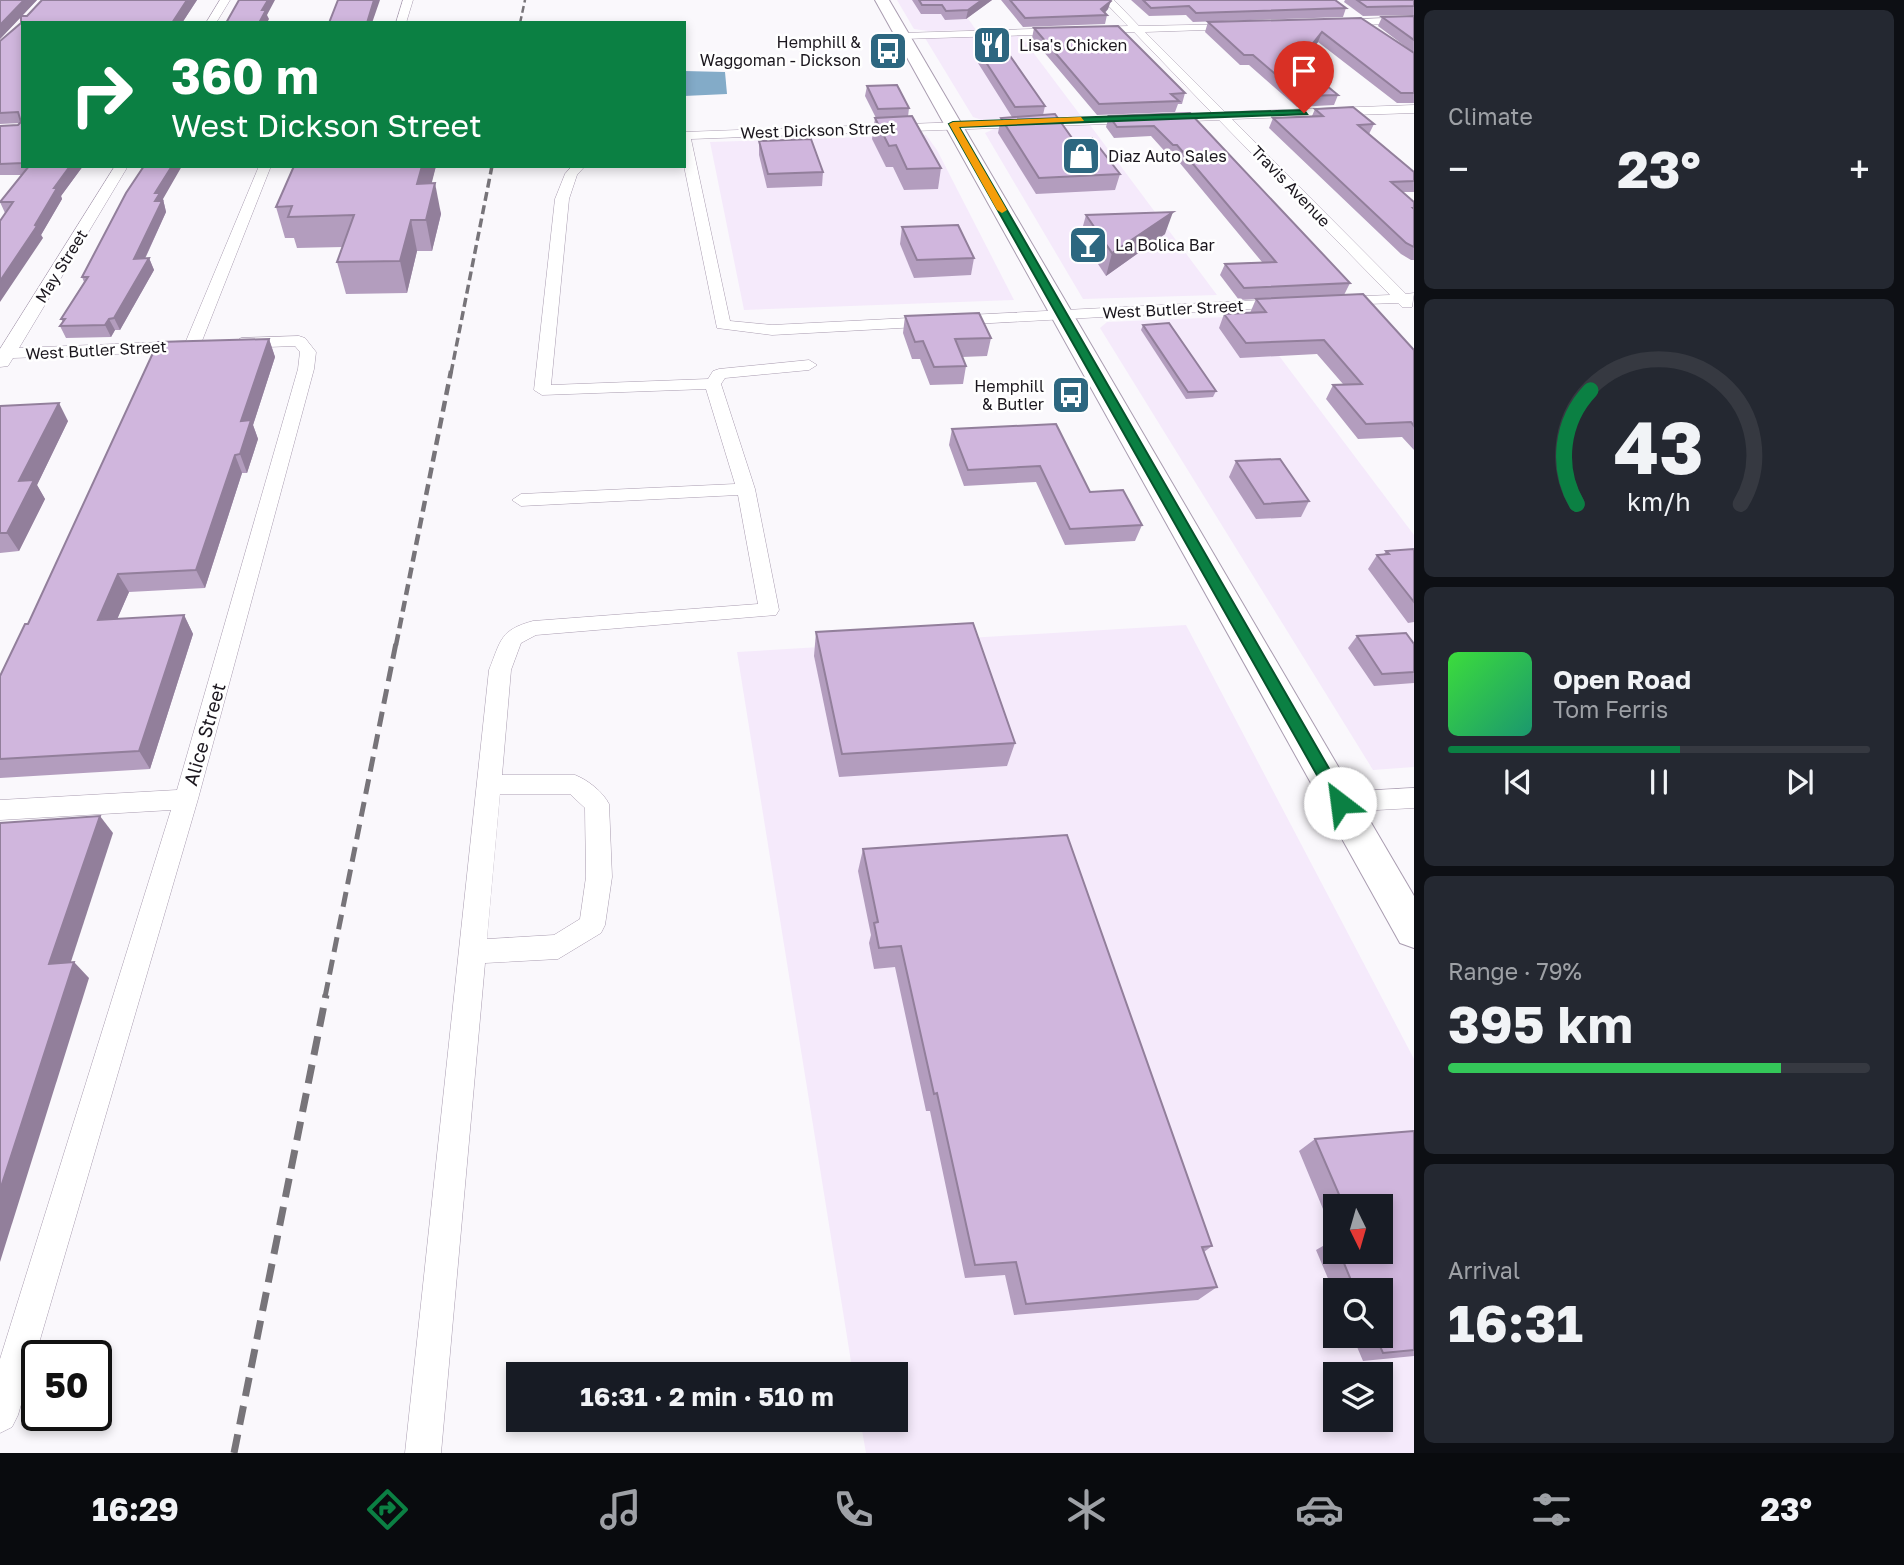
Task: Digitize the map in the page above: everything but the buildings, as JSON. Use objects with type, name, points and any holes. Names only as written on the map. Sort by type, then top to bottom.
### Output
[{"type":"main road","points":[[882,0],[1414,931]]},
{"type":"street","points":[[212,21],[225,0]]},
{"type":"street","points":[[402,21],[408,0]]},
{"type":"street","name":"Travis Avenue","points":[[1108,0],[1408,298],[1414,312]]},
{"type":"street","points":[[1340,7],[1382,37]]},
{"type":"street","points":[[1318,23],[1414,20]]},
{"type":"street","points":[[902,36],[1248,25]]},
{"type":"street","name":"West Dickson Street","points":[[686,136],[1414,109]]},
{"type":"street","name":"West Butler Street","points":[[686,146],[723,325],[772,330],[1295,304]]},
{"type":"street","name":"May Street","points":[[2,358],[121,168]]},
{"type":"street","points":[[192,346],[264,168]]},
{"type":"street","points":[[577,168],[571,174],[562,199],[542,390],[713,384]]},
{"type":"street","points":[[1321,302],[1408,298]]},
{"type":"street","name":"Alice Street","points":[[0,1415],[186,799],[306,369],[308,352],[299,341],[192,346]]},
{"type":"street","name":"West Butler Street","points":[[2,358],[192,346]]},
{"type":"street","points":[[423,1453],[500,670],[512,638],[533,628],[769,610],[746,489],[713,384],[719,374],[809,365]]},
{"type":"street","points":[[521,500],[746,489]]},
{"type":"street","points":[[472,952],[558,947],[592,925],[599,877],[597,804],[575,785],[488,784]]},
{"type":"street","points":[[1340,803],[1414,798]]},
{"type":"street","points":[[0,810],[186,799]]},
{"type":"shaded area","points":[[897,0],[955,0],[976,30],[914,29]]},
{"type":"shaded area","points":[[1020,35],[1081,116],[982,120],[973,117],[925,38]]},
{"type":"shaded area","points":[[1090,125],[1217,295],[1083,299],[985,133],[994,129]]},
{"type":"shaded area","points":[[926,135],[937,150],[1014,300],[744,310],[710,142]]},
{"type":"shaded area","points":[[1249,316],[1414,535],[1414,767],[1373,770],[1100,328],[1107,322]]},
{"type":"shaded area","points":[[1186,625],[1414,1059],[1414,1453],[866,1453],[862,1432],[908,1432],[908,1362],[851,1362],[737,652]]},
{"type":"water","points":[[686,71],[725,72],[727,94],[686,96]]},
{"type":"railway","points":[[520,21],[525,0]]},
{"type":"railway","points":[[451,373],[492,168]]},
{"type":"railway","points":[[396,645],[451,371]]},
{"type":"railway","points":[[325,997],[396,643]]},
{"type":"railway","points":[[234,1453],[326,995]]},
{"type":"slow traffic","points":[[1002,210],[953,124],[1081,120]]},
{"type":"place","name":"Lisa's Chicken","points":[[992,45]]},
{"type":"place","name":"Hemphill & Waggoman - Dickson","points":[[888,51]]},
{"type":"place","name":"Diaz Auto Sales","points":[[1081,156]]},
{"type":"place","name":"La Bolica Bar","points":[[1088,245]]},
{"type":"place","name":"Hemphill & Butler","points":[[1071,395]]},
{"type":"route","points":[[1304,113],[953,124],[1340,803]]}]
